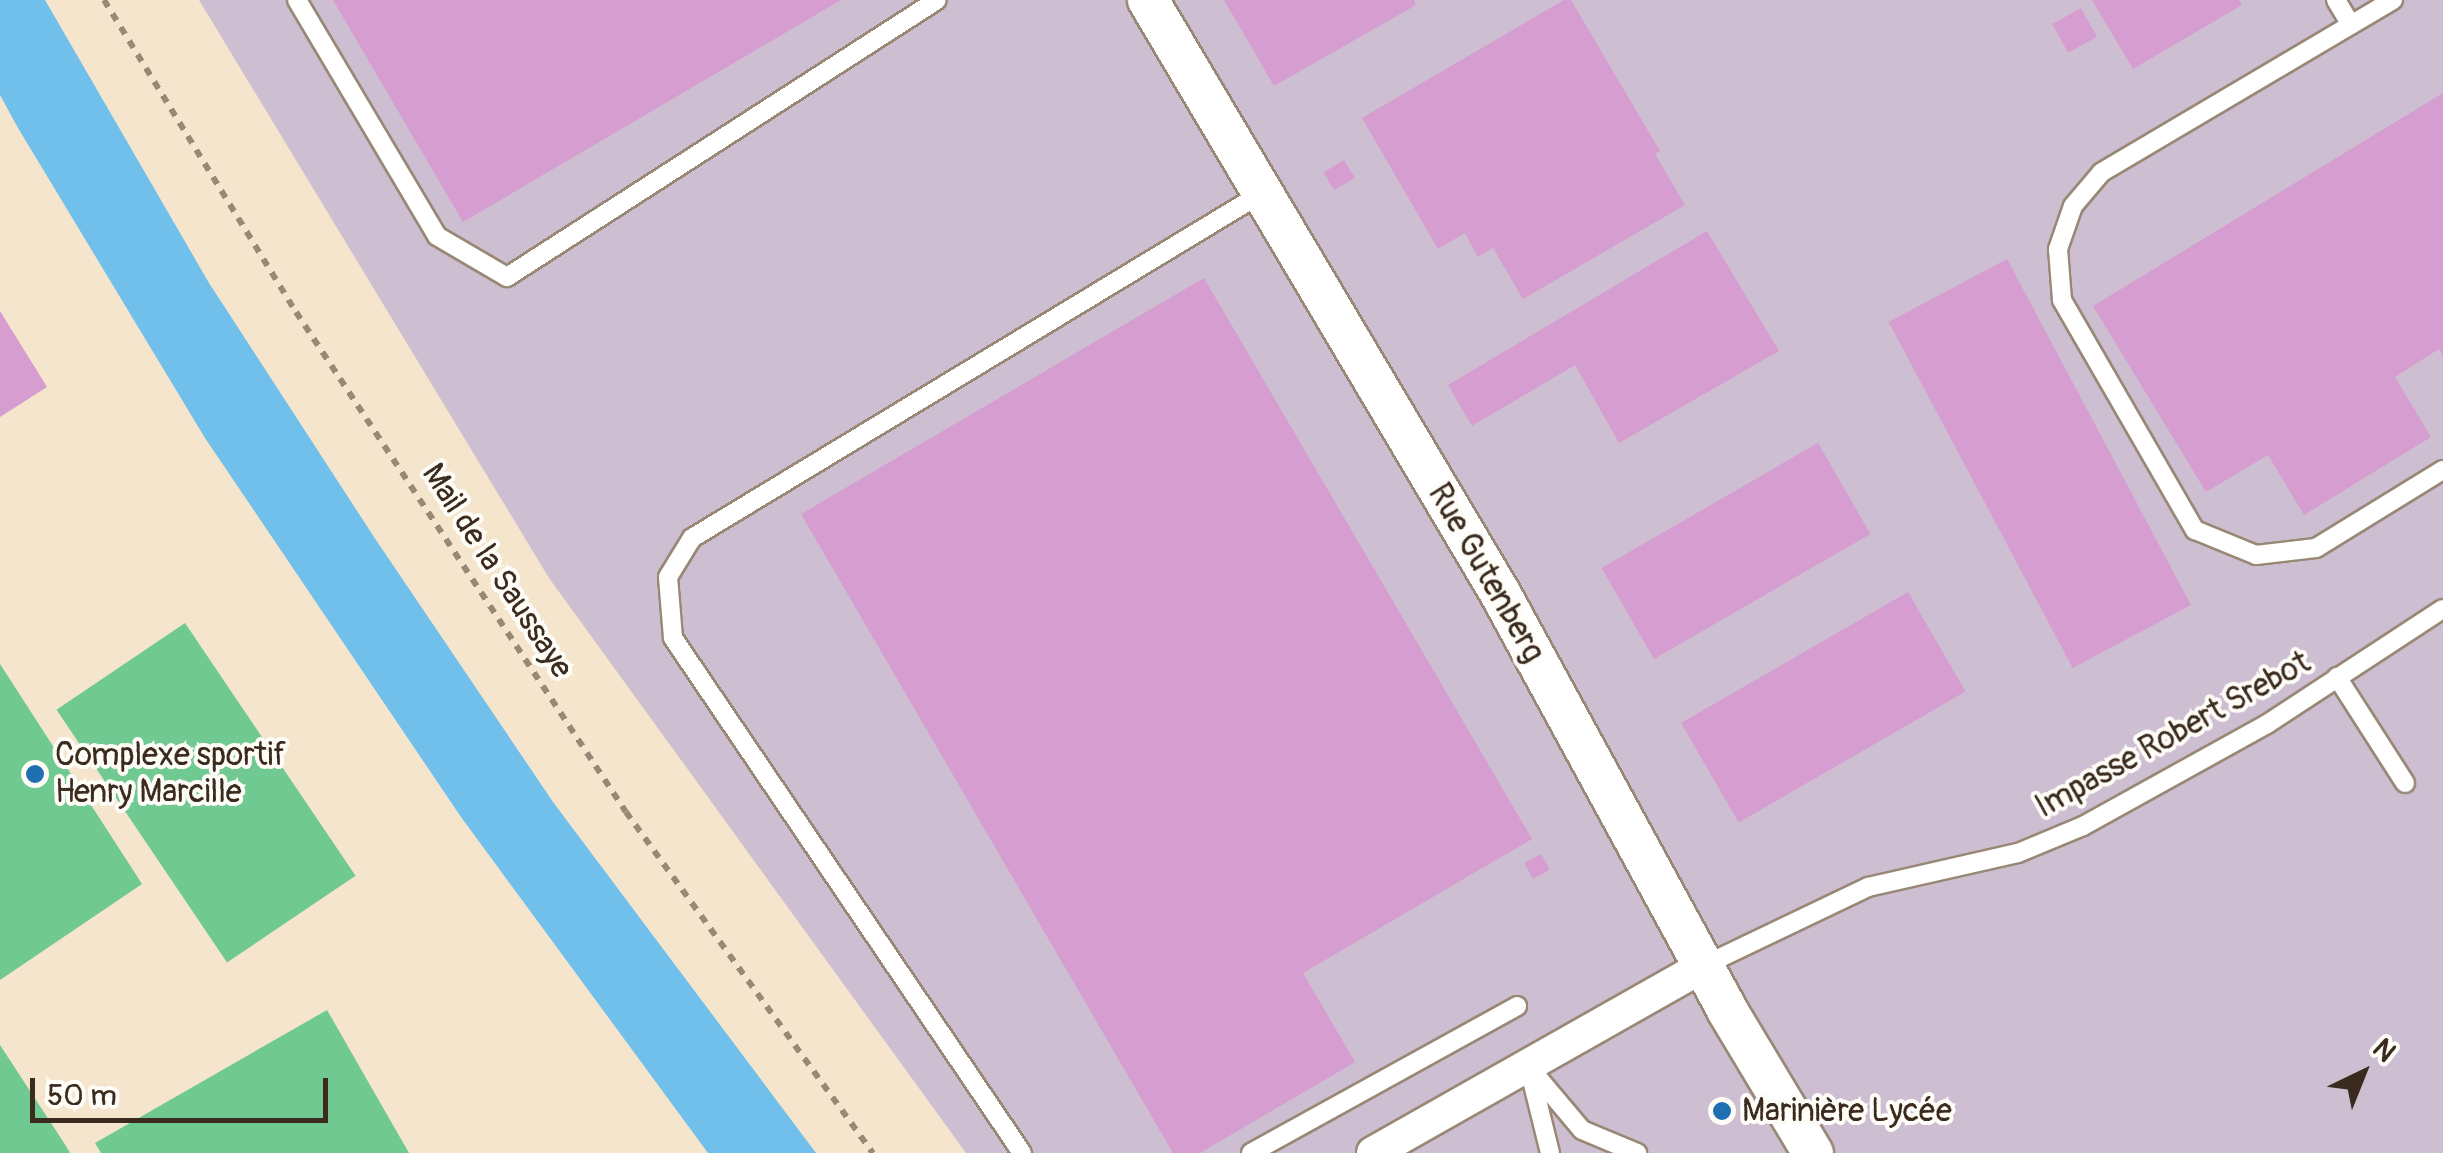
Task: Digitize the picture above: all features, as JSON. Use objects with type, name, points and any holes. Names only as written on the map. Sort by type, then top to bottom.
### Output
[{"type":"street","name":"Rue Gutenberg","points":[[1148,0],[1500,593],[1703,966],[1812,1153]]},
{"type":"street","points":[[1373,1153],[1703,966]]},
{"type":"lane","points":[[297,0],[437,236],[507,277],[937,0]]},
{"type":"lane","points":[[2336,0],[2351,25]]},
{"type":"lane","points":[[2394,0],[2101,174],[2072,206],[2058,250],[2062,300],[2195,530],[2256,555],[2316,548],[2443,470]]},
{"type":"lane","points":[[1022,1153],[673,638],[668,577],[692,538],[1262,192]]},
{"type":"lane","name":"Impasse Robert Srebot","points":[[1703,966],[1868,887],[2018,853],[2083,826],[2267,724],[2443,609]]},
{"type":"lane","name":"Impasse Robert Srebot","points":[[2337,677],[2405,784]]},
{"type":"lane","points":[[1252,1153],[1517,1006]]},
{"type":"lane","points":[[1528,1067],[1550,1153]]},
{"type":"lane","points":[[1528,1067],[1582,1130],[1637,1153]]},
{"type":"path","name":"Mail de la Saussaye","points":[[104,0],[296,312],[626,812],[873,1153]]},
{"type":"shaded area","points":[[199,0],[2443,0],[2443,1153],[966,1153],[549,578]]},
{"type":"green space","points":[[185,623],[356,876],[227,963],[56,710]]},
{"type":"green space","name":"Complexe sportif Henry Marcille","points":[[0,664],[142,884],[0,980]]},
{"type":"green space","points":[[327,1010],[409,1153],[101,1153],[95,1143]]},
{"type":"green space","points":[[0,1045],[66,1146],[70,1153],[0,1153]]},
{"type":"water","points":[[0,0],[45,0],[209,283],[374,537],[553,802],[816,1153],[708,1153],[461,817],[205,438],[18,128],[0,95]]},
{"type":"building","points":[[333,0],[841,0],[463,222]]},
{"type":"building","points":[[1224,0],[1414,0],[1416,5],[1274,86]]},
{"type":"building","points":[[1564,0],[1571,0],[1660,151],[1655,154],[1685,205],[1523,299],[1493,248],[1478,257],[1465,233],[1438,249],[1362,118]]},
{"type":"building","points":[[2092,0],[2239,0],[2242,5],[2133,69]]},
{"type":"building","points":[[2081,8],[2097,37],[2068,53],[2052,24]]},
{"type":"building","points":[[2443,93],[2443,356],[2439,349],[2395,377],[2431,437],[2304,515],[2268,455],[2206,492],[2093,306]]},
{"type":"building","points":[[1344,160],[1355,178],[1334,190],[1323,172]]},
{"type":"building","points":[[1707,231],[1779,351],[1619,443],[1575,365],[1472,426],[1448,385]]},
{"type":"building","points":[[2007,259],[2191,605],[2073,668],[1889,322]]},
{"type":"building","points":[[1204,278],[1532,839],[1303,973],[1355,1062],[1200,1153],[1173,1153],[801,514]]},
{"type":"building","points":[[0,311],[47,387],[0,417]]},
{"type":"building","points":[[1818,443],[1870,534],[1654,659],[1601,568]]},
{"type":"building","points":[[1908,592],[1966,692],[1739,823],[1681,723]]},
{"type":"building","points":[[1541,854],[1550,870],[1533,879],[1524,863]]},
{"type":"place","name":"Complexe sportif Henry Marcille","points":[[35,774]]},
{"type":"place","name":"Marinière Lycée","points":[[1722,1111]]}]
